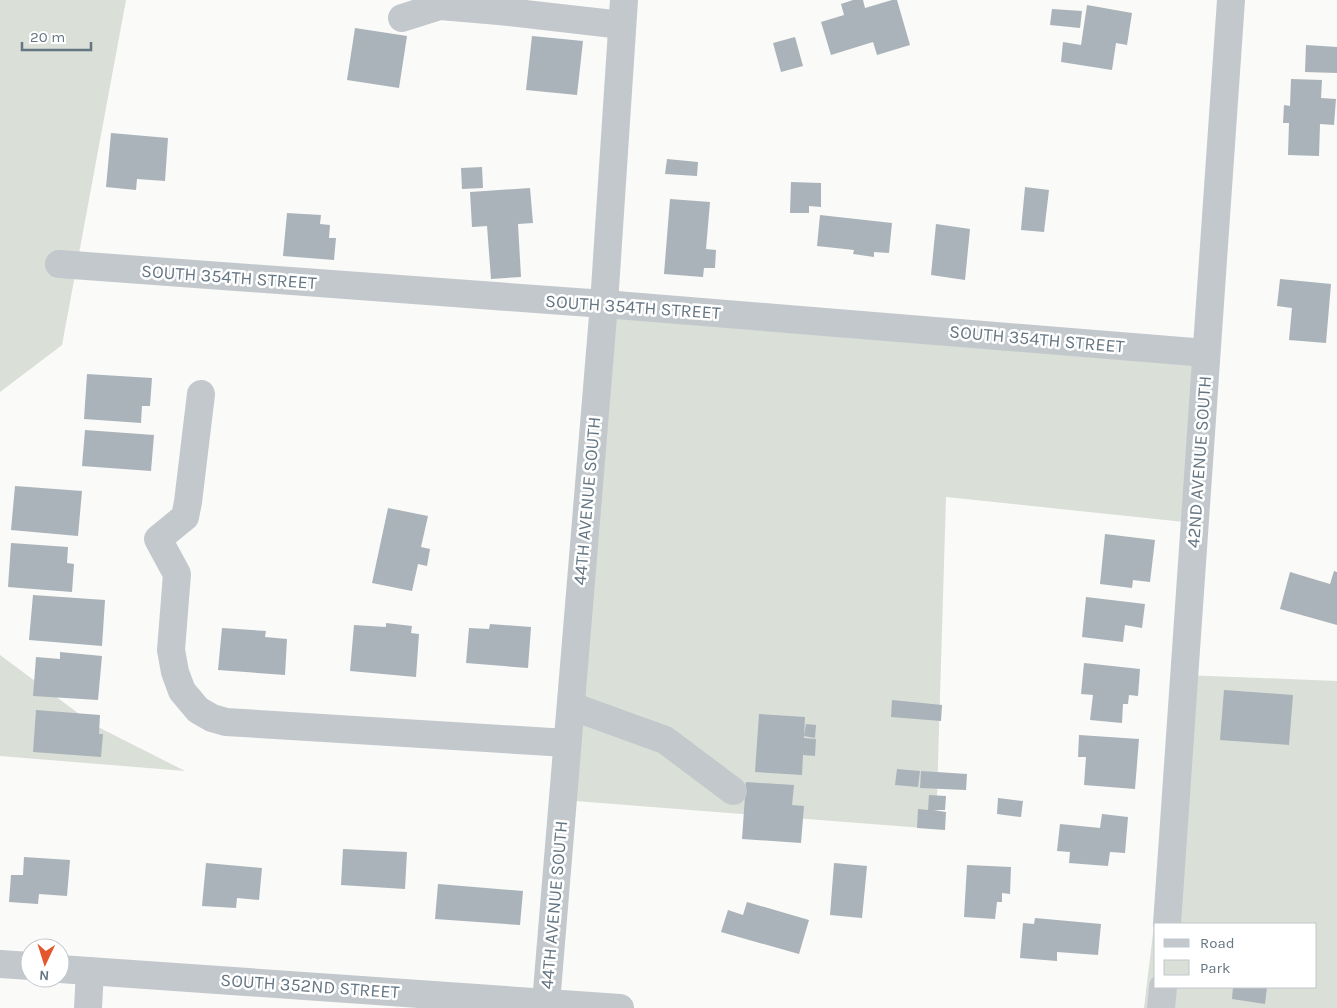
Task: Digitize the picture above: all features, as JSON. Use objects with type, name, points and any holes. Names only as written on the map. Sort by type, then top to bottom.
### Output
[{"type":"street","name":"42ND AVENUE SOUTH","points":[[1167,923],[1231,0]]},
{"type":"street","points":[[402,18],[440,6],[499,11],[623,12]]},
{"type":"street","name":"44TH AVENUE SOUTH","points":[[546,1002],[604,304],[623,12]]},
{"type":"street","name":"SOUTH 354TH STREET","points":[[59,264],[604,304],[1206,352]]},
{"type":"street","points":[[200,394],[185,517],[158,538],[177,574],[171,650],[175,672],[182,691],[198,710],[212,718],[226,722],[567,743]]},
{"type":"street","points":[[570,706],[665,740],[733,791]]},
{"type":"street","points":[[0,964],[20,965]]},
{"type":"street","name":"SOUTH 352ND STREET","points":[[70,969],[620,1008]]},
{"type":"street","points":[[88,1008],[90,971]]},
{"type":"street","points":[[1161,1008],[1163,988]]},
{"type":"green space","points":[[0,0],[126,0],[62,345],[0,392]]},
{"type":"green space","points":[[604,304],[1206,353],[1194,523],[946,497],[936,829],[563,800]]},
{"type":"green space","points":[[0,655],[94,725],[185,771],[0,756]]},
{"type":"green space","points":[[1184,675],[1337,681],[1337,1008],[1144,1008],[1154,925],[1154,988],[1317,988],[1317,923],[1154,923]]},
{"type":"building","points":[[853,0],[863,0],[865,8],[897,0],[910,45],[877,55],[873,42],[831,55],[821,22],[844,15],[841,4]]},
{"type":"building","points":[[1087,5],[1132,13],[1127,45],[1116,43],[1112,70],[1061,62],[1063,42],[1081,45]]},
{"type":"building","points":[[1052,9],[1082,11],[1080,28],[1050,25]]},
{"type":"building","points":[[355,28],[407,36],[399,88],[347,80]]},
{"type":"building","points":[[532,36],[583,41],[577,95],[526,90]]},
{"type":"building","points":[[795,37],[803,66],[781,72],[773,43]]},
{"type":"building","points":[[1306,45],[1337,47],[1337,73],[1305,72]]},
{"type":"building","points":[[1291,79],[1322,80],[1321,98],[1336,99],[1334,125],[1320,124],[1319,156],[1288,155],[1289,123],[1283,123],[1284,105],[1290,106]]},
{"type":"building","points":[[111,133],[168,138],[165,181],[137,179],[136,190],[106,187]]},
{"type":"building","points":[[667,159],[698,162],[697,176],[665,174]]},
{"type":"building","points":[[482,167],[483,188],[462,189],[461,168]]},
{"type":"building","points":[[791,182],[821,183],[821,207],[809,206],[809,213],[790,213]]},
{"type":"building","points":[[1025,187],[1049,190],[1044,232],[1021,230]]},
{"type":"building","points":[[530,188],[533,223],[518,224],[521,277],[491,279],[487,226],[472,227],[470,192]]},
{"type":"building","points":[[670,199],[710,202],[706,249],[716,250],[715,268],[704,268],[703,277],[664,274]]},
{"type":"building","points":[[287,213],[321,215],[320,224],[330,225],[329,238],[336,238],[334,260],[283,256]]},
{"type":"building","points":[[820,215],[892,223],[889,253],[874,252],[874,257],[853,254],[854,250],[817,246]]},
{"type":"building","points":[[936,224],[970,229],[965,280],[931,275]]},
{"type":"building","points":[[1280,279],[1331,284],[1326,343],[1289,340],[1292,308],[1277,306]]},
{"type":"building","points":[[87,374],[152,378],[150,406],[142,406],[141,423],[84,419]]},
{"type":"building","points":[[85,430],[154,435],[151,471],[82,466]]},
{"type":"building","points":[[15,486],[82,491],[78,536],[11,530]]},
{"type":"building","points":[[388,508],[428,516],[421,547],[430,549],[427,566],[418,564],[412,591],[372,583]]},
{"type":"building","points":[[1105,534],[1155,540],[1150,582],[1133,580],[1132,588],[1100,584]]},
{"type":"building","points":[[11,543],[68,547],[67,563],[74,564],[72,592],[8,587]]},
{"type":"building","points":[[1334,571],[1337,572],[1337,625],[1280,609],[1290,572],[1330,584]]},
{"type":"building","points":[[33,595],[105,600],[102,646],[29,640]]},
{"type":"building","points":[[1086,597],[1145,604],[1142,628],[1125,625],[1123,642],[1082,637]]},
{"type":"building","points":[[386,623],[412,626],[411,633],[419,634],[416,677],[350,671],[354,625],[386,627]]},
{"type":"building","points":[[490,624],[531,627],[528,668],[466,663],[469,628],[489,629]]},
{"type":"building","points":[[222,628],[266,631],[265,637],[287,639],[285,675],[218,670]]},
{"type":"building","points":[[60,652],[102,656],[98,700],[33,696],[36,657],[60,659]]},
{"type":"building","points":[[1084,663],[1140,669],[1138,696],[1129,695],[1128,704],[1123,704],[1122,723],[1090,720],[1093,695],[1081,694]]},
{"type":"building","points":[[1224,690],[1293,695],[1289,745],[1220,740]]},
{"type":"building","points":[[892,700],[942,705],[941,721],[891,717]]},
{"type":"building","points":[[36,710],[100,715],[99,734],[103,734],[101,757],[33,752]]},
{"type":"building","points":[[759,714],[805,717],[804,738],[816,739],[815,756],[803,755],[802,775],[755,772]]},
{"type":"building","points":[[806,724],[816,725],[815,738],[804,736]]},
{"type":"building","points":[[1079,735],[1139,739],[1135,789],[1084,785],[1086,757],[1078,757]]},
{"type":"building","points":[[897,769],[920,771],[918,787],[895,785]]},
{"type":"building","points":[[921,771],[967,774],[966,790],[920,788]]},
{"type":"building","points":[[746,782],[794,785],[792,805],[804,806],[801,843],[742,839]]},
{"type":"building","points":[[929,795],[946,796],[945,810],[933,810],[946,812],[945,830],[917,828],[918,809],[928,810]]},
{"type":"building","points":[[998,798],[1023,801],[1021,817],[997,814]]},
{"type":"building","points":[[1102,814],[1128,817],[1125,853],[1110,852],[1108,866],[1069,863],[1070,852],[1057,851],[1060,824],[1100,828]]},
{"type":"building","points":[[343,849],[407,852],[405,889],[341,885]]},
{"type":"building","points":[[24,857],[70,860],[67,896],[39,894],[38,904],[9,902],[11,875],[23,875]]},
{"type":"building","points":[[206,863],[262,868],[259,900],[237,898],[236,908],[202,906]]},
{"type":"building","points":[[834,863],[867,866],[862,918],[830,915]]},
{"type":"building","points":[[967,865],[1011,867],[1010,894],[1002,893],[1002,902],[997,902],[995,919],[964,917]]},
{"type":"building","points":[[438,884],[523,891],[520,925],[435,919]]},
{"type":"building","points":[[747,902],[809,920],[799,954],[721,932],[728,910],[743,915]]},
{"type":"building","points":[[1035,918],[1101,924],[1098,955],[1057,952],[1057,961],[1020,958],[1023,923],[1034,924]]},
{"type":"building","points":[[1233,988],[1267,988],[1265,1004],[1232,999]]}]
